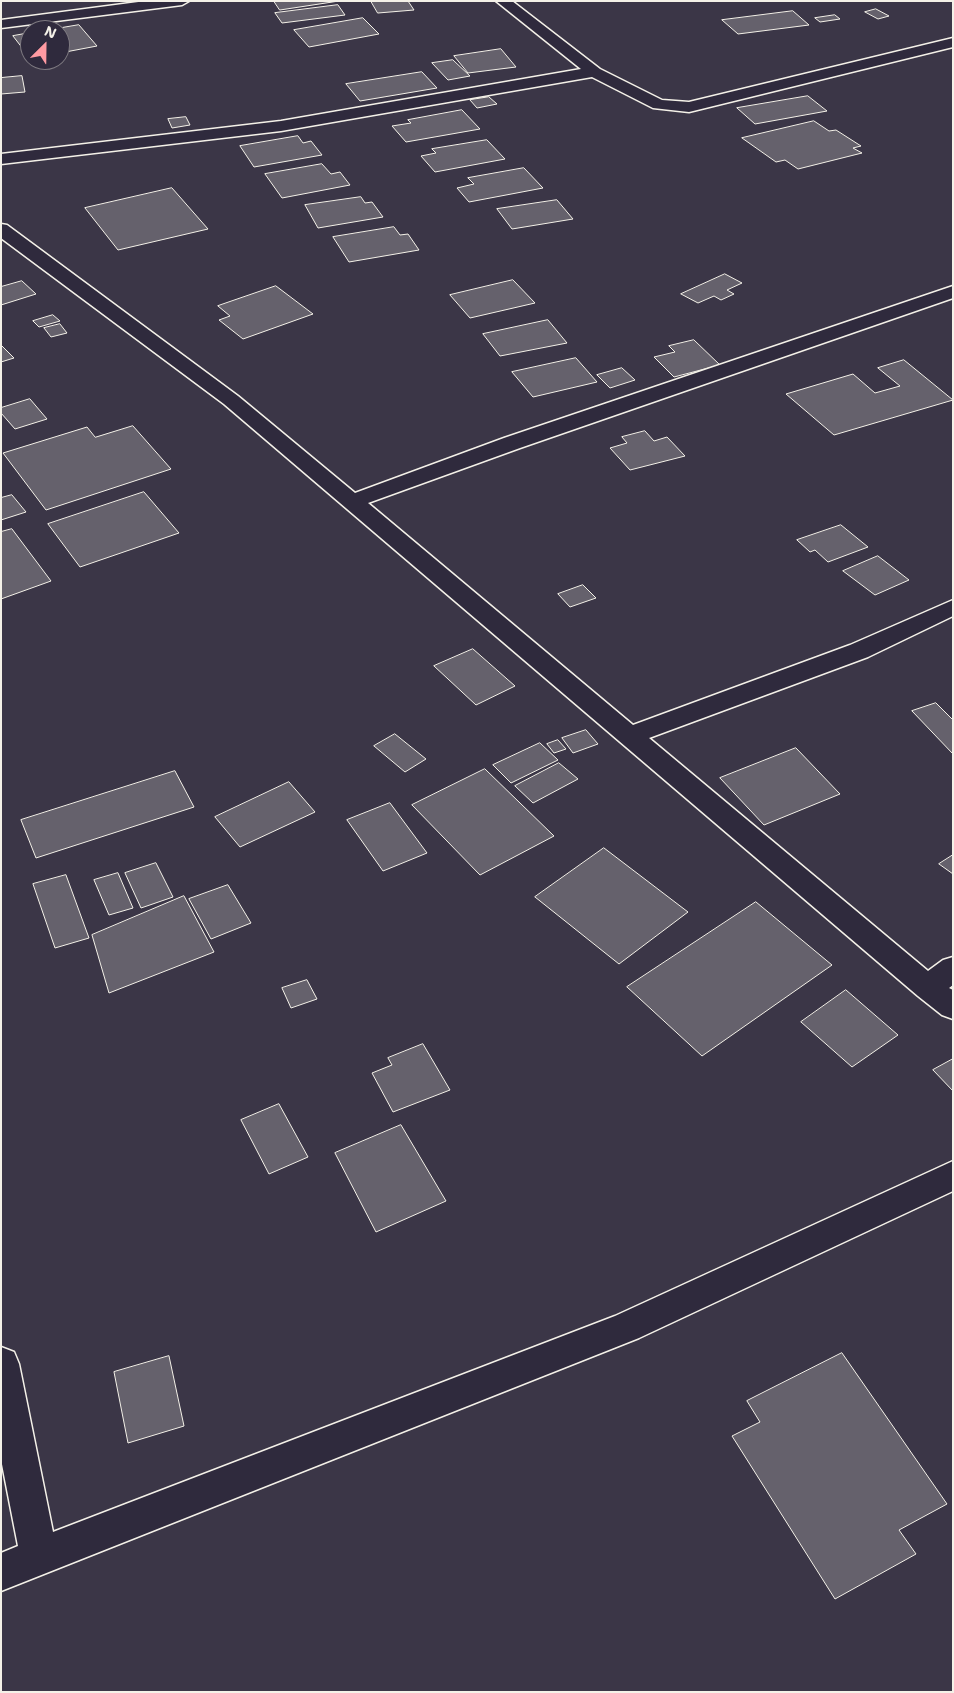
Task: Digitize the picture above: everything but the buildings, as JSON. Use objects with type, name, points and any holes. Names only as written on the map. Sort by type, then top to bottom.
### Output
[{"type":"street","points":[[1,24],[182,1]]},
{"type":"street","points":[[503,1],[594,72],[659,105],[689,107],[953,42]]},
{"type":"street","points":[[1,158],[270,128],[323,120],[534,80],[594,72]]},
{"type":"street","points":[[1,229],[231,400],[928,988],[953,1007]]},
{"type":"street","points":[[351,502],[512,443],[953,292]]},
{"type":"street","points":[[629,736],[859,650],[953,607]]},
{"type":"street","points":[[928,988],[953,968]]},
{"type":"street","points":[[1,1572],[627,1327],[953,1175]]},
{"type":"street","points":[[1,1364],[39,1557]]}]
